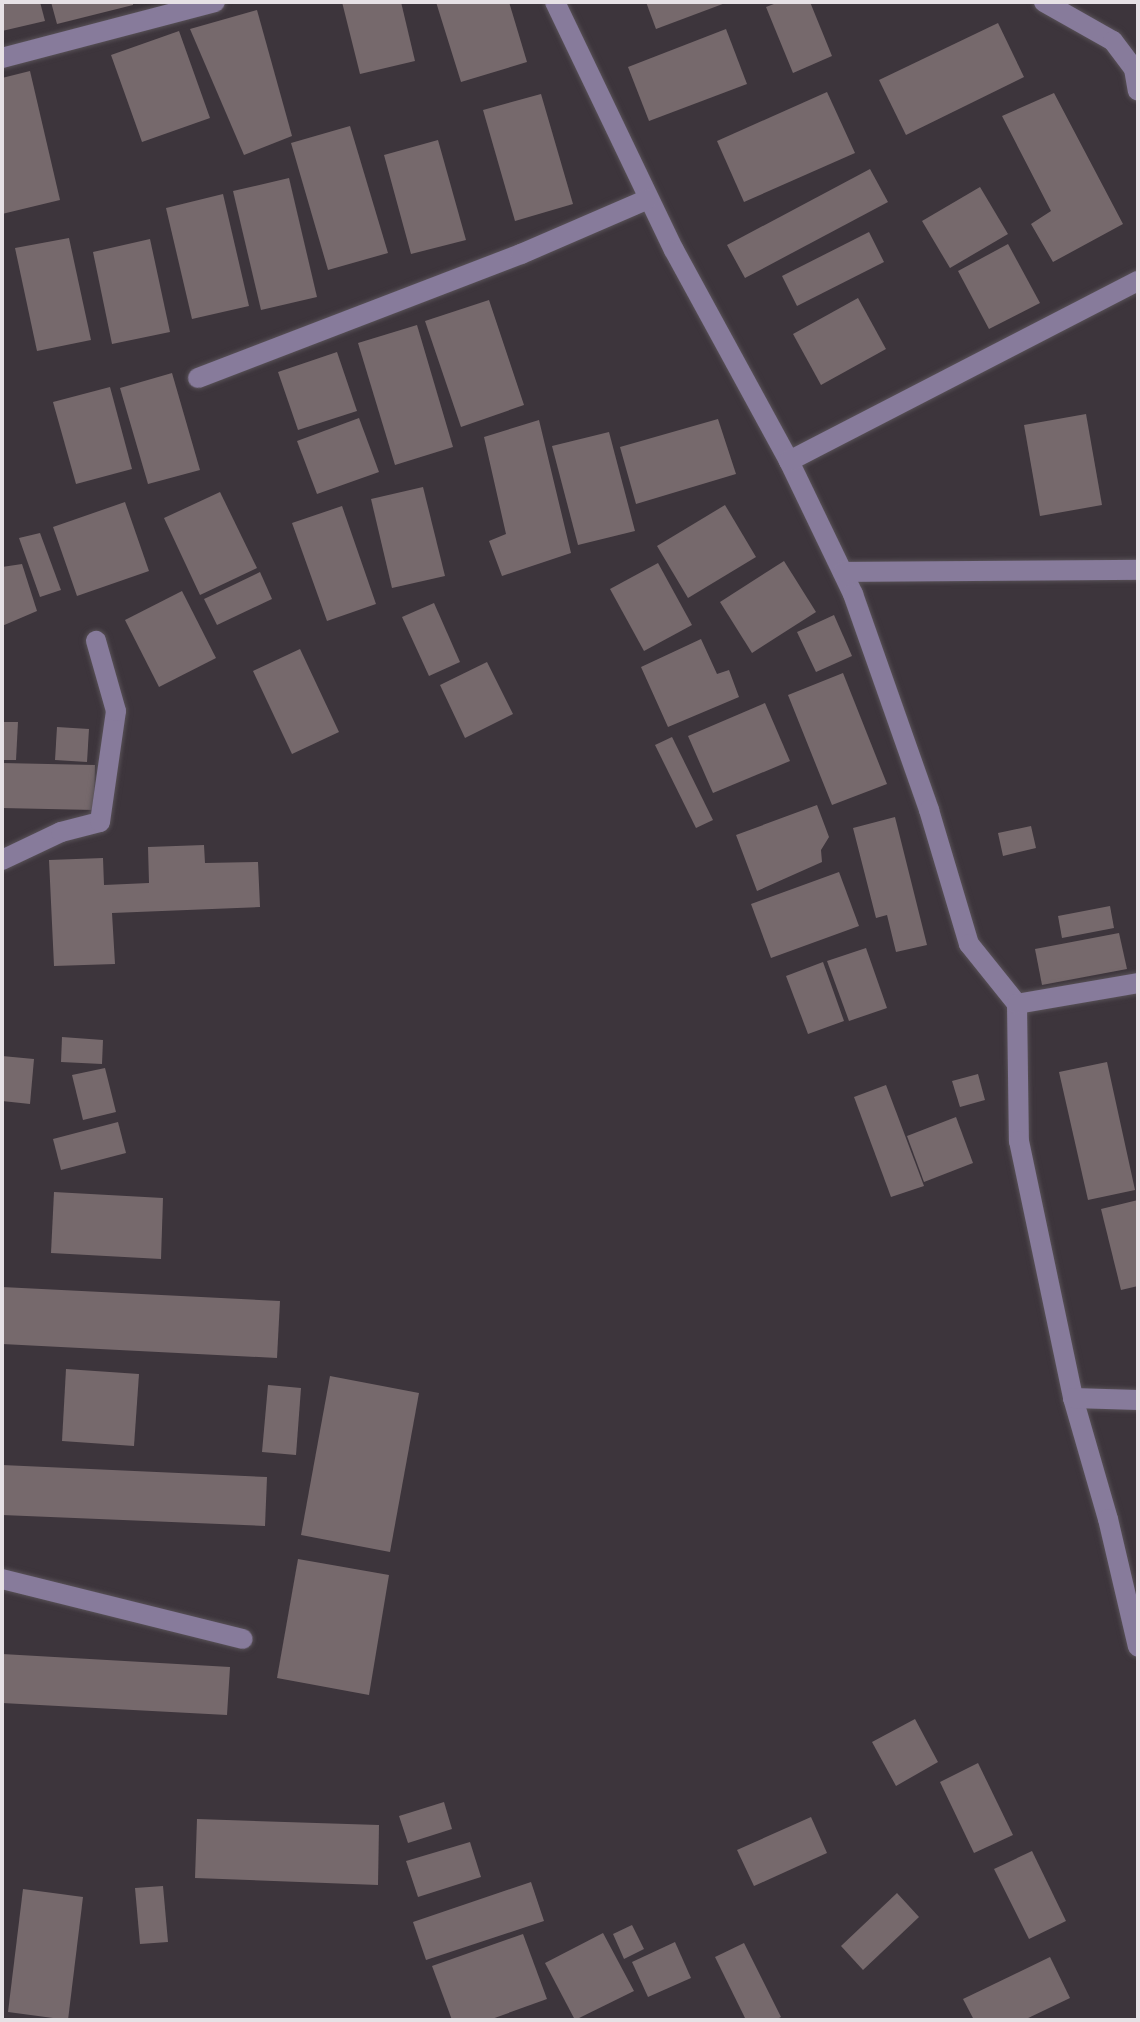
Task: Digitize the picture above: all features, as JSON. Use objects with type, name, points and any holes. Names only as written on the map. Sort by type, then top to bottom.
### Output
[{"type":"street","points":[[2,58],[215,2]]},
{"type":"street","points":[[555,2],[648,199],[755,405],[789,461],[843,572],[890,695],[969,944],[1017,1004],[1019,1141],[1073,1398],[1108,1519],[1138,1647]]},
{"type":"street","points":[[1044,2],[1113,41],[1134,69],[1138,91]]},
{"type":"street","points":[[198,378],[521,254],[648,199]]},
{"type":"street","points":[[789,461],[1138,281]]},
{"type":"street","points":[[843,572],[1138,570]]},
{"type":"street","points":[[2,860],[61,832],[100,822],[116,711],[96,641]]},
{"type":"street","points":[[1017,1004],[1138,983]]},
{"type":"street","points":[[1073,1398],[1138,1400]]},
{"type":"street","points":[[2,1579],[243,1639]]},
{"type":"building","points":[[2,2],[40,2],[45,21],[2,31]]},
{"type":"building","points":[[51,2],[133,2],[133,5],[57,24]]},
{"type":"building","points":[[342,2],[401,2],[415,61],[360,74]]},
{"type":"building","points":[[436,2],[509,2],[527,62],[461,82]]},
{"type":"building","points":[[646,2],[728,2],[656,29]]},
{"type":"building","points":[[779,2],[810,2],[832,56],[793,73],[766,7]]},
{"type":"building","points":[[257,10],[292,136],[244,155],[190,29]]},
{"type":"building","points":[[998,23],[1024,77],[906,135],[879,80]]},
{"type":"building","points":[[726,29],[747,84],[649,121],[628,67]]},
{"type":"building","points":[[179,31],[210,118],[142,142],[111,55]]},
{"type":"building","points":[[30,71],[60,200],[2,214],[2,78]]},
{"type":"building","points":[[827,92],[855,153],[744,202],[717,141]]},
{"type":"building","points":[[1054,93],[1123,224],[1053,262],[1031,224],[1051,211],[1002,116]]},
{"type":"building","points":[[541,94],[573,204],[515,221],[483,110]]},
{"type":"building","points":[[350,126],[388,253],[328,270],[291,143]]},
{"type":"building","points":[[438,140],[466,240],[411,254],[384,155]]},
{"type":"building","points":[[870,169],[888,202],[745,278],[727,245]]},
{"type":"building","points":[[289,178],[317,297],[261,310],[233,191]]},
{"type":"building","points":[[980,187],[1008,234],[950,268],[922,221]]},
{"type":"building","points":[[223,194],[249,306],[192,319],[166,208]]},
{"type":"building","points":[[869,232],[884,262],[797,306],[782,276]]},
{"type":"building","points":[[69,238],[91,340],[37,351],[15,248]]},
{"type":"building","points":[[150,239],[170,332],[112,344],[93,252]]},
{"type":"building","points":[[1008,244],[1040,303],[989,329],[958,271]]},
{"type":"building","points":[[858,298],[886,349],[821,385],[793,334]]},
{"type":"building","points":[[489,300],[524,405],[461,427],[425,321]]},
{"type":"building","points":[[417,325],[453,447],[395,465],[358,343]]},
{"type":"building","points":[[337,352],[357,411],[298,430],[278,372]]},
{"type":"building","points":[[172,373],[200,470],[148,484],[120,388]]},
{"type":"building","points":[[110,387],[132,469],[76,484],[53,402]]},
{"type":"building","points":[[1086,414],[1102,505],[1040,516],[1024,425]]},
{"type":"building","points":[[359,418],[379,472],[317,494],[297,441]]},
{"type":"building","points":[[718,419],[736,474],[636,504],[620,447]]},
{"type":"building","points":[[539,420],[571,553],[502,576],[489,541],[506,534],[484,437]]},
{"type":"building","points":[[609,432],[635,531],[578,545],[552,446]]},
{"type":"building","points":[[423,487],[445,576],[392,588],[371,499]]},
{"type":"building","points":[[220,492],[257,568],[200,595],[164,518]]},
{"type":"building","points":[[125,502],[149,571],[77,596],[53,527]]},
{"type":"building","points":[[725,505],[756,557],[688,598],[657,546]]},
{"type":"building","points":[[342,506],[376,604],[327,621],[292,523]]},
{"type":"building","points":[[40,533],[61,590],[40,597],[19,538]]},
{"type":"building","points":[[784,561],[816,612],[752,653],[720,602]]},
{"type":"building","points":[[658,563],[692,625],[644,651],[610,589]]},
{"type":"building","points":[[22,564],[37,611],[2,626],[2,567]]},
{"type":"building","points":[[260,572],[272,599],[217,625],[204,599]]},
{"type":"building","points":[[182,591],[216,658],[159,687],[125,620]]},
{"type":"building","points":[[434,603],[460,662],[429,676],[402,617]]},
{"type":"building","points":[[834,615],[852,656],[816,672],[797,632]]},
{"type":"building","points":[[701,639],[717,674],[729,670],[739,697],[668,727],[641,667]]},
{"type":"building","points":[[300,649],[339,732],[292,754],[253,671]]},
{"type":"building","points":[[487,662],[513,714],[465,738],[440,685]]},
{"type":"building","points":[[843,673],[887,784],[832,805],[788,695]]},
{"type":"building","points":[[765,703],[790,761],[713,793],[688,736]]},
{"type":"building","points":[[2,722],[18,722],[16,760],[2,760]]},
{"type":"building","points":[[57,727],[89,729],[87,762],[55,760]]},
{"type":"building","points":[[672,737],[713,820],[696,828],[655,745]]},
{"type":"building","points":[[2,763],[95,765],[94,810],[2,808]]},
{"type":"building","points":[[817,805],[829,837],[821,850],[822,862],[757,891],[736,835]]},
{"type":"building","points":[[895,817],[927,945],[896,952],[887,915],[876,918],[853,828]]},
{"type":"building","points":[[1031,826],[1036,848],[1003,856],[998,833]]},
{"type":"building","points":[[204,845],[205,863],[258,862],[260,907],[112,913],[115,964],[54,966],[49,860],[103,858],[104,885],[149,883],[148,847]]},
{"type":"building","points":[[839,872],[859,926],[771,958],[751,904]]},
{"type":"building","points":[[1110,906],[1114,928],[1062,938],[1058,916]]},
{"type":"building","points":[[1119,933],[1127,969],[1042,985],[1035,949]]},
{"type":"building","points":[[866,948],[887,1008],[849,1021],[827,961]]},
{"type":"building","points":[[823,962],[844,1021],[808,1034],[786,976]]},
{"type":"building","points":[[62,1037],[103,1040],[102,1064],[61,1062]]},
{"type":"building","points":[[2,1056],[34,1059],[30,1104],[2,1101]]},
{"type":"building","points":[[1107,1062],[1135,1190],[1088,1200],[1059,1072]]},
{"type":"building","points":[[105,1068],[116,1112],[83,1120],[72,1075]]},
{"type":"building","points":[[978,1074],[985,1100],[960,1107],[952,1081]]},
{"type":"building","points":[[886,1085],[924,1186],[891,1197],[854,1097]]},
{"type":"building","points":[[956,1117],[973,1163],[924,1182],[907,1136]]},
{"type":"building","points":[[118,1122],[126,1153],[61,1170],[53,1139]]},
{"type":"building","points":[[54,1192],[163,1198],[161,1259],[51,1253]]},
{"type":"building","points":[[1138,1200],[1138,1286],[1121,1290],[1101,1209]]},
{"type":"building","points":[[2,1287],[280,1301],[277,1358],[2,1344]]},
{"type":"building","points":[[66,1369],[139,1374],[134,1446],[62,1441]]},
{"type":"building","points":[[330,1376],[419,1393],[390,1552],[301,1535]]},
{"type":"building","points":[[268,1385],[301,1388],[296,1455],[262,1452]]},
{"type":"building","points":[[2,1465],[267,1477],[265,1526],[2,1515]]},
{"type":"building","points":[[298,1559],[389,1575],[369,1695],[277,1678]]},
{"type":"building","points":[[2,1654],[230,1667],[227,1715],[2,1703]]},
{"type":"building","points":[[915,1719],[938,1762],[896,1786],[872,1742]]},
{"type":"building","points":[[978,1763],[1013,1835],[974,1853],[940,1782]]},
{"type":"building","points":[[444,1802],[452,1829],[408,1843],[399,1816]]},
{"type":"building","points":[[811,1817],[827,1853],[754,1886],[737,1850]]},
{"type":"building","points":[[197,1819],[379,1825],[378,1885],[195,1878]]},
{"type":"building","points":[[470,1842],[481,1877],[418,1897],[406,1861]]},
{"type":"building","points":[[1032,1851],[1066,1921],[1029,1939],[994,1869]]},
{"type":"building","points":[[531,1882],[544,1921],[426,1960],[413,1922]]},
{"type":"building","points":[[163,1886],[168,1942],[140,1944],[135,1888]]},
{"type":"building","points":[[23,1889],[83,1897],[68,2020],[8,2012]]},
{"type":"building","points":[[897,1893],[919,1917],[863,1970],[841,1946]]},
{"type":"building","points":[[632,1925],[644,1949],[624,1959],[613,1934]]},
{"type":"building","points":[[603,1933],[634,1991],[575,2020],[545,1963]]},
{"type":"building","points":[[523,1934],[547,1999],[489,2020],[452,2020],[432,1966]]},
{"type":"building","points":[[675,1942],[691,1978],[648,1997],[632,1962]]},
{"type":"building","points":[[744,1943],[781,2017],[775,2020],[746,2020],[715,1957]]},
{"type":"building","points":[[1050,1957],[1070,1998],[1024,2020],[974,2020],[963,1999]]}]
